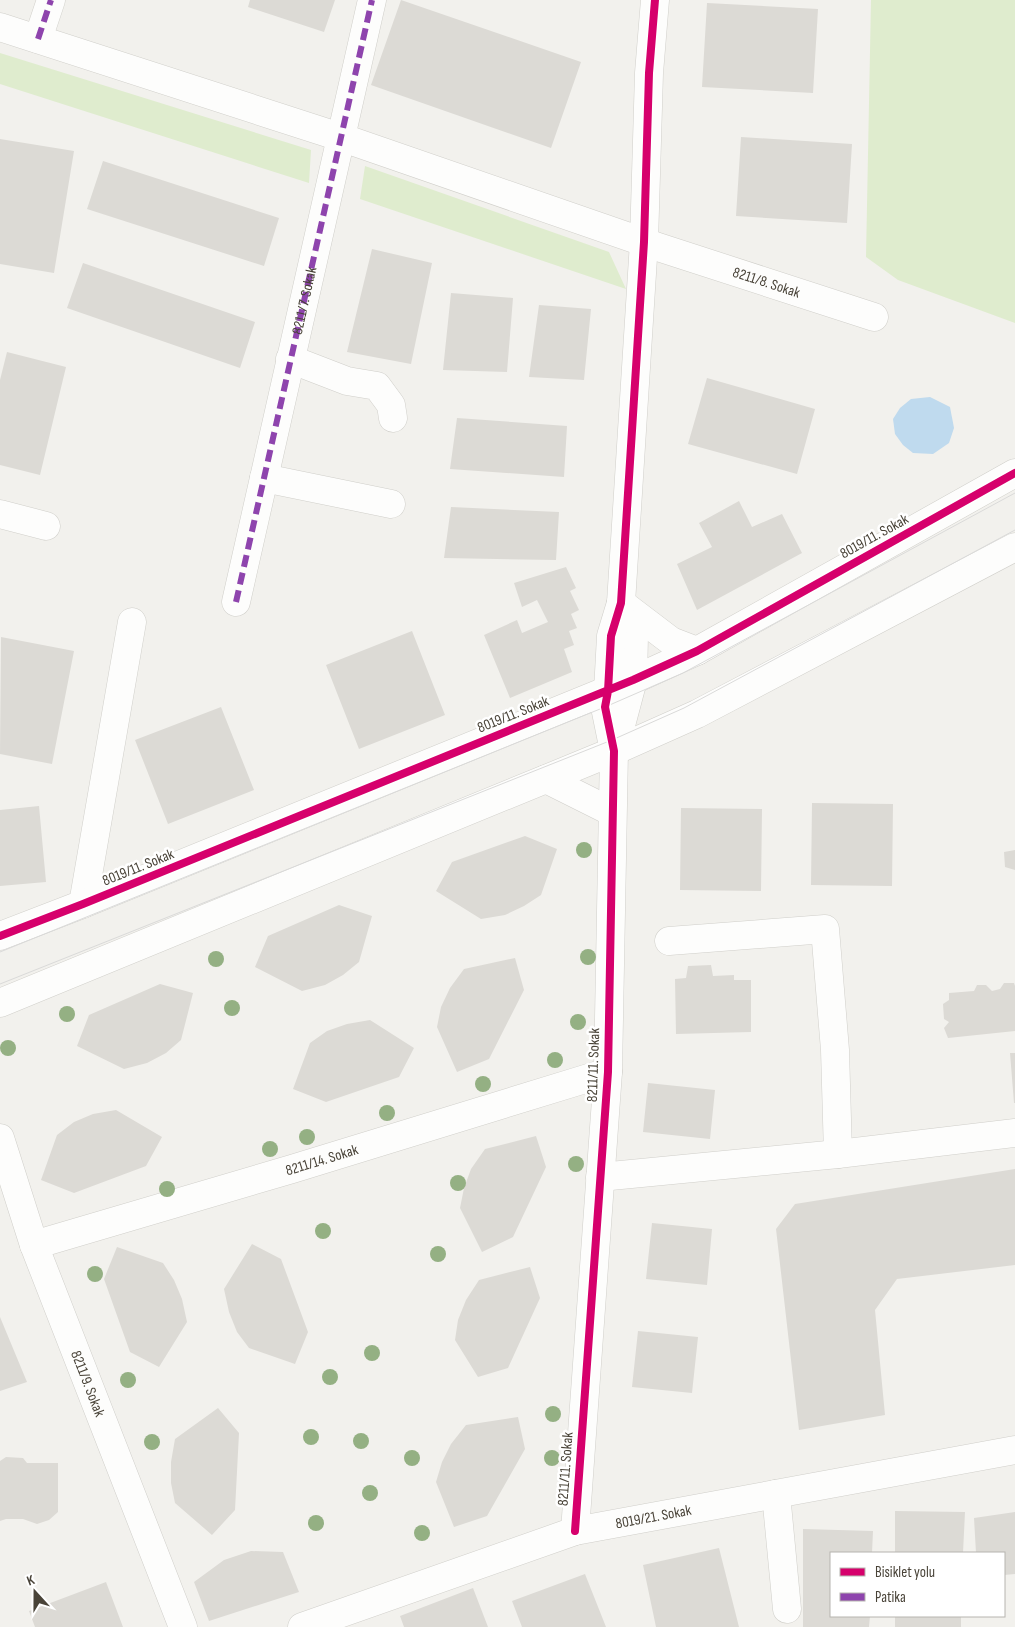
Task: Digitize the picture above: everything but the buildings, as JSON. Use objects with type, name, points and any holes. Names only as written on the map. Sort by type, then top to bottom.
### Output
[{"type":"street","points":[[38,39],[51,0]]},
{"type":"street","name":"8211/7. Sokak","points":[[236,602],[372,0]]},
{"type":"street","points":[[655,0],[649,73],[651,244],[622,602],[671,641],[697,651]]},
{"type":"street","name":"8211/8. Sokak","points":[[0,27],[340,136],[651,244],[874,317]]},
{"type":"street","points":[[290,359],[347,381],[376,386],[392,405],[393,418]]},
{"type":"street","name":"8019/11. Sokak","points":[[0,936],[84,904],[634,680],[697,651],[1015,473]]},
{"type":"street","points":[[264,478],[391,504]]},
{"type":"street","points":[[0,514],[46,526]]},
{"type":"street","points":[[0,1003],[614,751],[697,714],[1015,547]]},
{"type":"street","name":"8211/11. Sokak","points":[[614,751],[634,680],[634,636],[622,602]]},
{"type":"street","name":"8211/11. Sokak","points":[[574,1531],[608,1072],[614,751],[605,706],[608,690],[611,636],[622,602]]},
{"type":"street","points":[[84,904],[132,622]]},
{"type":"street","points":[[546,779],[612,812]]},
{"type":"street","points":[[669,941],[825,929],[835,1050],[838,1154]]},
{"type":"street","name":"8211/14. Sokak","points":[[34,1245],[608,1072]]},
{"type":"street","points":[[600,1177],[838,1154],[1015,1133]]},
{"type":"street","name":"8211/9. Sokak","points":[[0,1138],[34,1245],[183,1627]]},
{"type":"street","name":"8019/21. Sokak","points":[[302,1627],[360,1617],[574,1531],[1015,1450]]},
{"type":"street","points":[[776,1494],[786,1610]]},
{"type":"green space","points":[[871,0],[1015,0],[1015,323],[898,280],[866,257]]},
{"type":"green space","points":[[0,53],[311,150],[309,183],[0,84]]},
{"type":"green space","points":[[365,166],[609,252],[626,289],[360,199]]},
{"type":"water","points":[[930,397],[950,407],[954,428],[949,443],[933,454],[913,453],[903,445],[895,434],[893,419],[900,408],[911,399]]},
{"type":"tram line","points":[[0,952],[605,707],[683,673],[1015,493]]},
{"type":"tram line","points":[[0,984],[612,740],[684,708],[1015,530]]},
{"type":"marked path","points":[[38,39],[51,0]]},
{"type":"marked path","points":[[236,602],[372,0]]},
{"type":"cycle path","points":[[575,1531],[608,1072],[614,751],[605,707],[608,691],[611,636],[621,603],[644,242],[649,73],[655,0]]},
{"type":"cycle path","points":[[0,936],[633,680],[697,651],[1015,473]]}]
